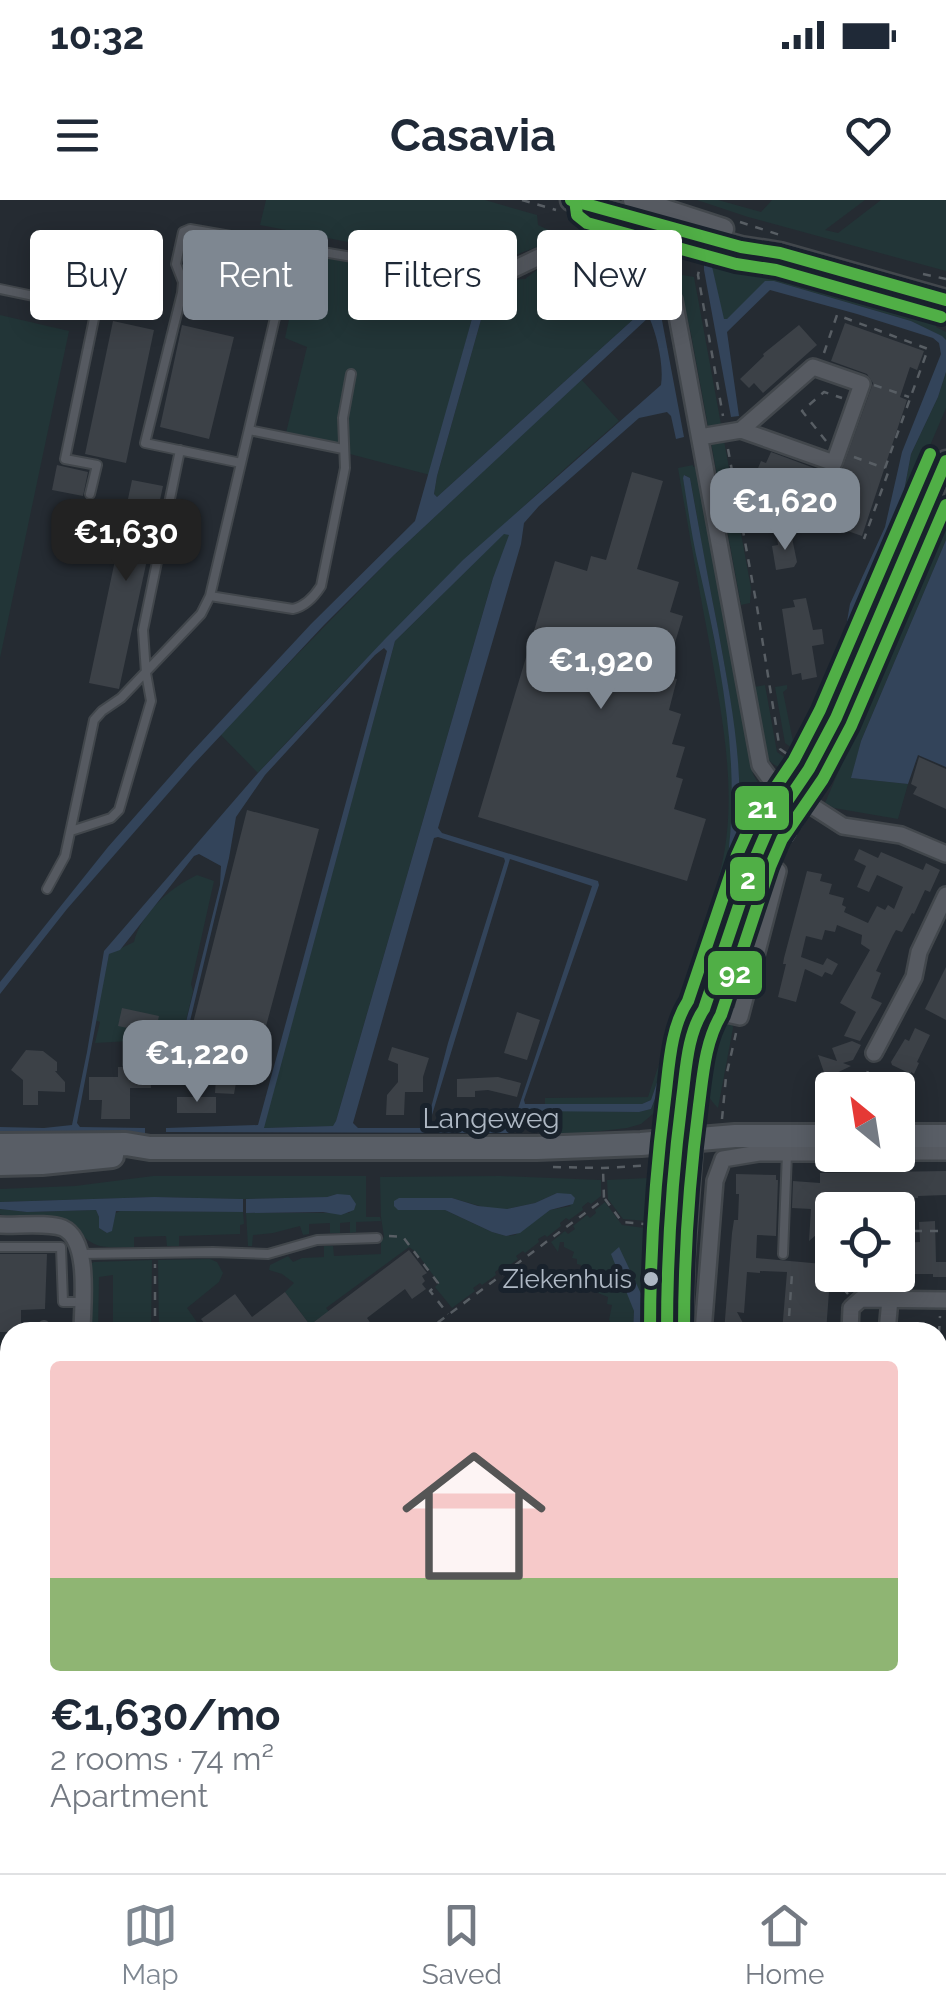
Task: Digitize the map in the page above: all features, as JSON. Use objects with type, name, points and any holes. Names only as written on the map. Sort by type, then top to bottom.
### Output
[{"type":"main road","points":[[915,1136],[946,1136]]},
{"type":"main road","name":"Langeweg","points":[[0,1145],[537,1148],[684,1139],[722,1148],[815,1138]]},
{"type":"main road","points":[[668,1322],[667,1260],[674,1164],[684,1139]]},
{"type":"main road","points":[[680,1322],[684,1139]]},
{"type":"main road","name":"Langeweg","points":[[0,1164],[74,1161],[150,1148]]},
{"type":"street","points":[[571,200],[946,300]]},
{"type":"street","points":[[634,200],[745,236],[780,253]]},
{"type":"street","points":[[517,268],[539,257],[568,251],[648,273],[662,282],[674,300],[760,765],[768,776],[843,826],[900,835],[946,854]]},
{"type":"street","points":[[700,437],[734,431],[834,463],[862,384],[813,367],[734,431]]},
{"type":"street","points":[[684,1139],[706,1021],[704,1009],[754,860],[767,831],[809,768],[836,718],[946,461]]},
{"type":"street","points":[[704,1009],[740,1017],[778,872]]},
{"type":"street","points":[[874,1054],[914,977],[919,952],[946,895]]},
{"type":"street","points":[[704,1322],[715,1181],[722,1148]]},
{"type":"street","name":"Langeweg","points":[[722,1148],[759,1154],[815,1153]]},
{"type":"street","points":[[915,1152],[946,1152]]},
{"type":"street","points":[[0,1226],[60,1227],[75,1238],[82,1254],[82,1322]]},
{"type":"street","points":[[850,1322],[851,1308],[862,1298],[944,1300]]},
{"type":"street","points":[[888,1322],[890,1299]]},
{"type":"lane","points":[[183,232],[176,264],[183,282],[182,292],[145,443],[241,464]]},
{"type":"lane","points":[[0,289],[30,295]]},
{"type":"lane","points":[[90,494],[97,465],[66,459],[94,320]]},
{"type":"lane","points":[[47,890],[66,856],[94,720],[122,698],[202,614],[210,596],[275,320]]},
{"type":"lane","points":[[210,596],[292,609],[301,607],[322,586],[345,468],[343,418],[351,374]]},
{"type":"lane","points":[[249,430],[342,449]]},
{"type":"lane","points":[[71,831],[111,818],[119,810],[151,701],[144,614],[180,450]]},
{"type":"lane","points":[[783,1254],[787,1153]]},
{"type":"lane","points":[[82,1254],[268,1254],[317,1240],[377,1238]]},
{"type":"lane","points":[[0,1247],[61,1247],[63,1302],[82,1302]]},
{"type":"path","points":[[702,255],[698,275],[734,431],[780,749],[828,780]]},
{"type":"path","points":[[818,369],[837,315],[928,349],[864,539]]},
{"type":"path","points":[[826,510],[840,468]]},
{"type":"path","points":[[778,872],[788,844],[814,807]]},
{"type":"path","points":[[722,1148],[726,1077],[740,1017]]},
{"type":"path","points":[[868,1072],[874,1054]]},
{"type":"path","points":[[723,1104],[732,1104]]},
{"type":"path","points":[[602,1168],[604,1198],[622,1222],[656,1225],[651,1280]]},
{"type":"path","points":[[438,1322],[604,1198]]},
{"type":"path","points":[[915,1232],[946,1231]]},
{"type":"path","points":[[377,1238],[404,1237],[438,1283],[430,1291],[448,1315]]},
{"type":"path","points":[[154,1322],[155,1253]]},
{"type":"path","points":[[789,1322],[792,1274]]},
{"type":"path","points":[[846,1292],[855,1302]]},
{"type":"shaded area","points":[[266,200],[485,200],[537,215],[538,225],[548,230],[537,230],[537,247],[517,254],[517,230],[348,230],[348,242],[328,238],[328,230],[286,230],[260,225]]},
{"type":"shaded area","points":[[697,200],[718,200],[761,212],[772,200],[865,200],[825,230],[838,233],[881,200],[946,200],[946,271],[748,217]]},
{"type":"shaded area","points":[[706,254],[910,312],[936,323],[946,332],[946,340],[911,321],[774,281],[723,319],[711,263],[704,263]]},
{"type":"shaded area","points":[[328,258],[348,262],[348,320],[472,320],[430,475],[285,437],[307,347],[285,338],[289,320],[328,320]]},
{"type":"shaded area","points":[[537,270],[537,320],[633,320],[437,497],[437,476],[481,320],[517,320],[517,280],[525,279]]},
{"type":"shaded area","points":[[682,275],[694,277],[751,588],[750,603],[741,605],[682,295]]},
{"type":"shaded area","points":[[0,315],[69,331],[0,658]]},
{"type":"shaded area","points":[[946,372],[946,408],[926,455],[931,458],[892,571],[844,681],[807,752],[796,751],[785,743],[775,687],[787,685],[783,692],[793,741],[806,737],[898,523],[911,454]]},
{"type":"shaded area","points":[[581,379],[619,421],[434,592],[258,773],[220,734],[394,555]]},
{"type":"shaded area","points":[[697,466],[753,774],[764,799],[742,872],[730,880],[719,876],[728,818],[727,758],[678,468]],"holes":[[[683,478],[690,478],[736,749],[737,827],[730,873],[731,738]]]},
{"type":"shaded area","points":[[946,520],[946,540],[861,741],[852,778],[908,784],[898,819],[834,808],[825,803]]},
{"type":"shaded area","points":[[504,533],[510,535],[493,578],[334,1126],[263,1128],[395,641]]},
{"type":"shaded area","points":[[765,685],[777,752],[797,766],[780,767],[766,757],[754,687]]},
{"type":"shaded area","points":[[806,811],[778,853],[761,917],[750,915],[731,986],[740,990],[737,1005],[732,1009],[717,1005],[749,895],[771,847],[791,817]]},
{"type":"shaded area","points":[[197,875],[214,881],[182,1038],[95,1043],[100,1022],[95,1020],[109,954],[134,942],[143,921],[158,902]]},
{"type":"shaded area","points":[[713,902],[723,905],[726,913],[682,1037],[669,1092],[660,1108],[641,1124],[627,1128],[540,1138],[543,1110],[651,1109],[683,1027],[717,910],[651,1100],[642,1104],[545,1104],[545,1098],[648,1097]]},
{"type":"shaded area","points":[[717,1018],[732,1022],[733,1028],[718,1108],[704,1079],[710,1023]]},
{"type":"shaded area","points":[[153,1176],[366,1176],[366,1217],[380,1217],[381,1221],[356,1222],[356,1232],[350,1233],[350,1222],[340,1223],[340,1233],[330,1233],[330,1223],[309,1224],[309,1234],[303,1235],[300,1226],[253,1235],[252,1246],[248,1246],[246,1213],[350,1213],[337,1194],[0,1202],[0,1189],[75,1186]]},
{"type":"shaded area","points":[[380,1177],[601,1180],[601,1196],[569,1220],[566,1218],[547,1237],[538,1239],[525,1253],[516,1256],[518,1259],[504,1269],[501,1267],[452,1308],[435,1287],[439,1283],[409,1247],[326,1308],[337,1322],[325,1322],[321,1317],[308,1322],[285,1292],[294,1283],[269,1270],[270,1265],[288,1256],[293,1262],[324,1257],[324,1246],[333,1246],[334,1256],[381,1254]],"holes":[[[557,1193],[571,1206],[550,1210],[515,1235],[506,1236],[445,1210],[398,1210],[452,1198],[490,1209],[507,1209]]]},
{"type":"shaded area","points":[[650,1178],[647,1221],[623,1219],[608,1199],[607,1180]]},
{"type":"shaded area","points":[[605,1202],[622,1225],[652,1229],[648,1284],[656,1287],[664,1322],[646,1322],[630,1299],[633,1322],[610,1322],[612,1305],[607,1304],[608,1297],[598,1293],[599,1288],[589,1281],[590,1274],[581,1270],[577,1259],[572,1258],[574,1252],[564,1247],[564,1242],[560,1242],[558,1252],[551,1242],[565,1231],[568,1234],[575,1229],[573,1226],[587,1215],[590,1218]]},
{"type":"shaded area","points":[[0,1209],[96,1210],[99,1228],[107,1233],[112,1230],[114,1214],[120,1211],[243,1212],[244,1224],[240,1225],[240,1234],[179,1236],[179,1246],[167,1246],[166,1236],[134,1237],[134,1247],[106,1247],[93,1243],[72,1225],[11,1219],[0,1214]]},
{"type":"shaded area","points":[[152,1260],[151,1322],[113,1322],[113,1275],[99,1277],[98,1322],[88,1322],[90,1264]]},
{"type":"shaded area","points":[[158,1260],[217,1262],[223,1273],[219,1282],[187,1308],[197,1322],[159,1322]]},
{"type":"water","points":[[711,262],[724,319],[765,281],[774,281],[911,321],[946,340],[946,372],[911,454],[898,523],[810,732],[806,732],[844,639],[850,604],[885,527],[902,452],[941,354],[939,343],[857,314],[770,290],[727,332],[739,416],[731,417],[704,270],[704,263]]},
{"type":"water","points":[[472,320],[481,320],[437,476],[437,497],[633,320],[646,320],[324,625],[193,765],[67,909],[0,994],[0,982],[108,847],[311,624],[415,521]]},
{"type":"water","points":[[650,320],[662,320],[684,437],[676,439],[667,412],[639,418],[524,523],[438,828],[442,833],[598,881],[525,1104],[642,1104],[651,1100],[715,911],[720,912],[683,1027],[651,1109],[523,1111],[513,1133],[166,1132],[166,1128],[258,1125],[387,651],[384,648],[265,775],[236,817],[186,1038],[182,1038],[220,885],[221,866],[199,854],[194,856],[120,950],[109,954],[77,1123],[80,1127],[145,1128],[145,1133],[0,1132],[0,1127],[72,1125],[104,951],[258,773],[385,639],[463,560],[661,385]],"holes":[[[504,534],[509,535],[493,578],[336,1121],[333,1126],[264,1128],[395,641]],[[434,838],[505,861],[427,1123],[424,1128],[358,1128],[353,1123]],[[510,859],[592,886],[514,1121],[504,1127],[434,1128],[430,1124]]]},
{"type":"water","points":[[684,475],[690,478],[737,751],[739,813],[730,873],[726,871],[732,794],[727,719]]},
{"type":"water","points":[[946,540],[946,767],[918,755],[908,784],[851,778],[861,741]]},
{"type":"water","points":[[557,1193],[571,1194],[575,1198],[573,1204],[550,1210],[520,1233],[506,1236],[445,1210],[398,1210],[394,1206],[399,1198],[452,1198],[507,1209]]},
{"type":"water","points":[[350,1195],[356,1204],[354,1210],[341,1215],[246,1213],[246,1199]]},
{"type":"water","points":[[154,1197],[243,1199],[243,1212],[116,1211],[112,1231],[107,1233],[99,1228],[96,1210],[0,1209],[0,1202]]},
{"type":"water","points":[[619,1247],[644,1300],[645,1322],[633,1322],[634,1311],[611,1254]]},
{"type":"building","points":[[113,321],[154,330],[126,463],[85,454]]},
{"type":"building","points":[[845,323],[924,351],[917,370],[910,367],[900,397],[907,400],[862,536],[839,528],[841,521],[825,516],[829,506],[819,502],[820,497],[784,489],[785,485],[756,473],[771,452],[840,475],[873,383],[867,374],[831,361]]},
{"type":"building","points":[[182,325],[234,337],[209,439],[160,427]]},
{"type":"building","points":[[799,325],[817,345],[763,393],[754,383],[749,388],[740,379]]},
{"type":"building","points":[[57,465],[88,472],[83,496],[52,490]]},
{"type":"building","points":[[632,472],[663,481],[637,569],[679,582],[670,612],[683,616],[665,676],[677,679],[669,710],[681,714],[672,744],[685,747],[676,777],[683,779],[674,809],[706,819],[687,881],[478,817],[555,561],[587,571],[591,556],[606,560]]},
{"type":"building","points":[[132,480],[163,486],[119,689],[89,683]]},
{"type":"building","points":[[791,533],[797,562],[794,567],[776,570],[772,546],[778,545],[777,536]]},
{"type":"building","points":[[806,598],[813,630],[822,629],[824,644],[812,646],[817,677],[802,680],[801,673],[792,675],[782,609],[795,607],[793,600]]},
{"type":"building","points":[[919,757],[946,769],[946,809],[913,794],[917,787],[911,784]]},
{"type":"building","points":[[247,810],[319,829],[258,1056],[252,1069],[239,1066],[234,1094],[215,1093],[225,1044],[190,1035]]},
{"type":"building","points":[[859,849],[878,858],[881,852],[923,870],[926,863],[940,870],[902,932],[896,930],[876,971],[881,973],[871,998],[882,1003],[860,1041],[844,1036],[856,1012],[840,1003],[870,950],[861,944],[862,935],[837,925],[835,932],[825,930],[822,940],[806,936],[801,957],[823,965],[827,958],[838,964],[832,975],[825,972],[822,977],[805,969],[796,1002],[778,997],[807,871],[822,874],[820,881],[832,884],[829,894],[844,898],[844,912],[868,923],[877,906],[894,909],[903,887],[877,875],[869,892],[857,887],[866,866],[854,860]]},
{"type":"building","points":[[946,967],[946,1020],[925,1009]]},
{"type":"building","points":[[122,1008],[159,1016],[155,1034],[118,1026]]},
{"type":"building","points":[[517,1012],[540,1020],[527,1060],[504,1053]]},
{"type":"building","points":[[915,1028],[930,1035],[915,1072],[907,1072],[891,1062],[905,1039],[909,1041]]},
{"type":"building","points":[[159,1034],[177,1038],[170,1069],[153,1065]]},
{"type":"building","points":[[852,1041],[861,1045],[853,1060],[843,1063],[851,1066],[838,1072],[824,1072],[818,1055],[837,1061],[832,1048]]},
{"type":"building","points":[[392,1047],[429,1058],[423,1092],[405,1092],[404,1115],[386,1115],[387,1095],[398,1082],[398,1064],[388,1060]]},
{"type":"building","points":[[26,1050],[43,1051],[57,1062],[55,1071],[65,1082],[65,1092],[38,1091],[38,1105],[23,1105],[23,1080],[11,1070]]},
{"type":"building","points":[[118,1067],[150,1067],[151,1088],[130,1088],[130,1119],[101,1119],[102,1100],[89,1100],[89,1077],[118,1077]]},
{"type":"building","points":[[498,1077],[521,1083],[517,1097],[488,1090],[475,1091],[475,1097],[457,1097],[457,1079]]},
{"type":"building","points":[[177,1097],[216,1097],[216,1113],[177,1113]]},
{"type":"building","points":[[946,1171],[946,1195],[918,1198],[915,1192],[815,1192],[815,1236],[809,1241],[811,1209],[792,1208],[793,1181],[820,1183],[820,1173]]},
{"type":"building","points":[[736,1174],[776,1175],[776,1236],[757,1235],[756,1258],[815,1263],[815,1292],[829,1292],[827,1322],[783,1322],[787,1272],[760,1271],[747,1272],[744,1313],[737,1312],[742,1322],[725,1322],[739,1194]]},
{"type":"building","points":[[935,1221],[936,1262],[946,1262],[946,1277],[915,1274],[919,1222]]},
{"type":"building","points":[[409,1250],[427,1273],[422,1276],[426,1289],[412,1299],[405,1289],[367,1318],[370,1322],[314,1322]]},
{"type":"building","points":[[0,1254],[47,1254],[45,1309],[21,1310],[21,1322],[0,1322]]},
{"type":"building","points":[[285,1292],[308,1322],[201,1319],[235,1294],[252,1317]]},
{"type":"transit line","name":"2","points":[[571,200],[946,300]]},
{"type":"transit line","name":"92","points":[[575,200],[577,215],[587,223],[736,264],[776,270],[941,317]]},
{"type":"transit line","name":"21","points":[[650,1322],[658,1157],[677,1023],[737,855],[751,824],[794,760],[820,710],[930,454]]},
{"type":"transit line","name":"2","points":[[667,1322],[675,1157],[694,1030],[767,831],[809,769],[836,718],[946,461]]},
{"type":"transit line","name":"92","points":[[684,1322],[692,1162],[711,1036],[782,839],[823,779],[851,726],[946,505]]},
{"type":"place","name":"Ziekenhuis","points":[[651,1279]]}]
